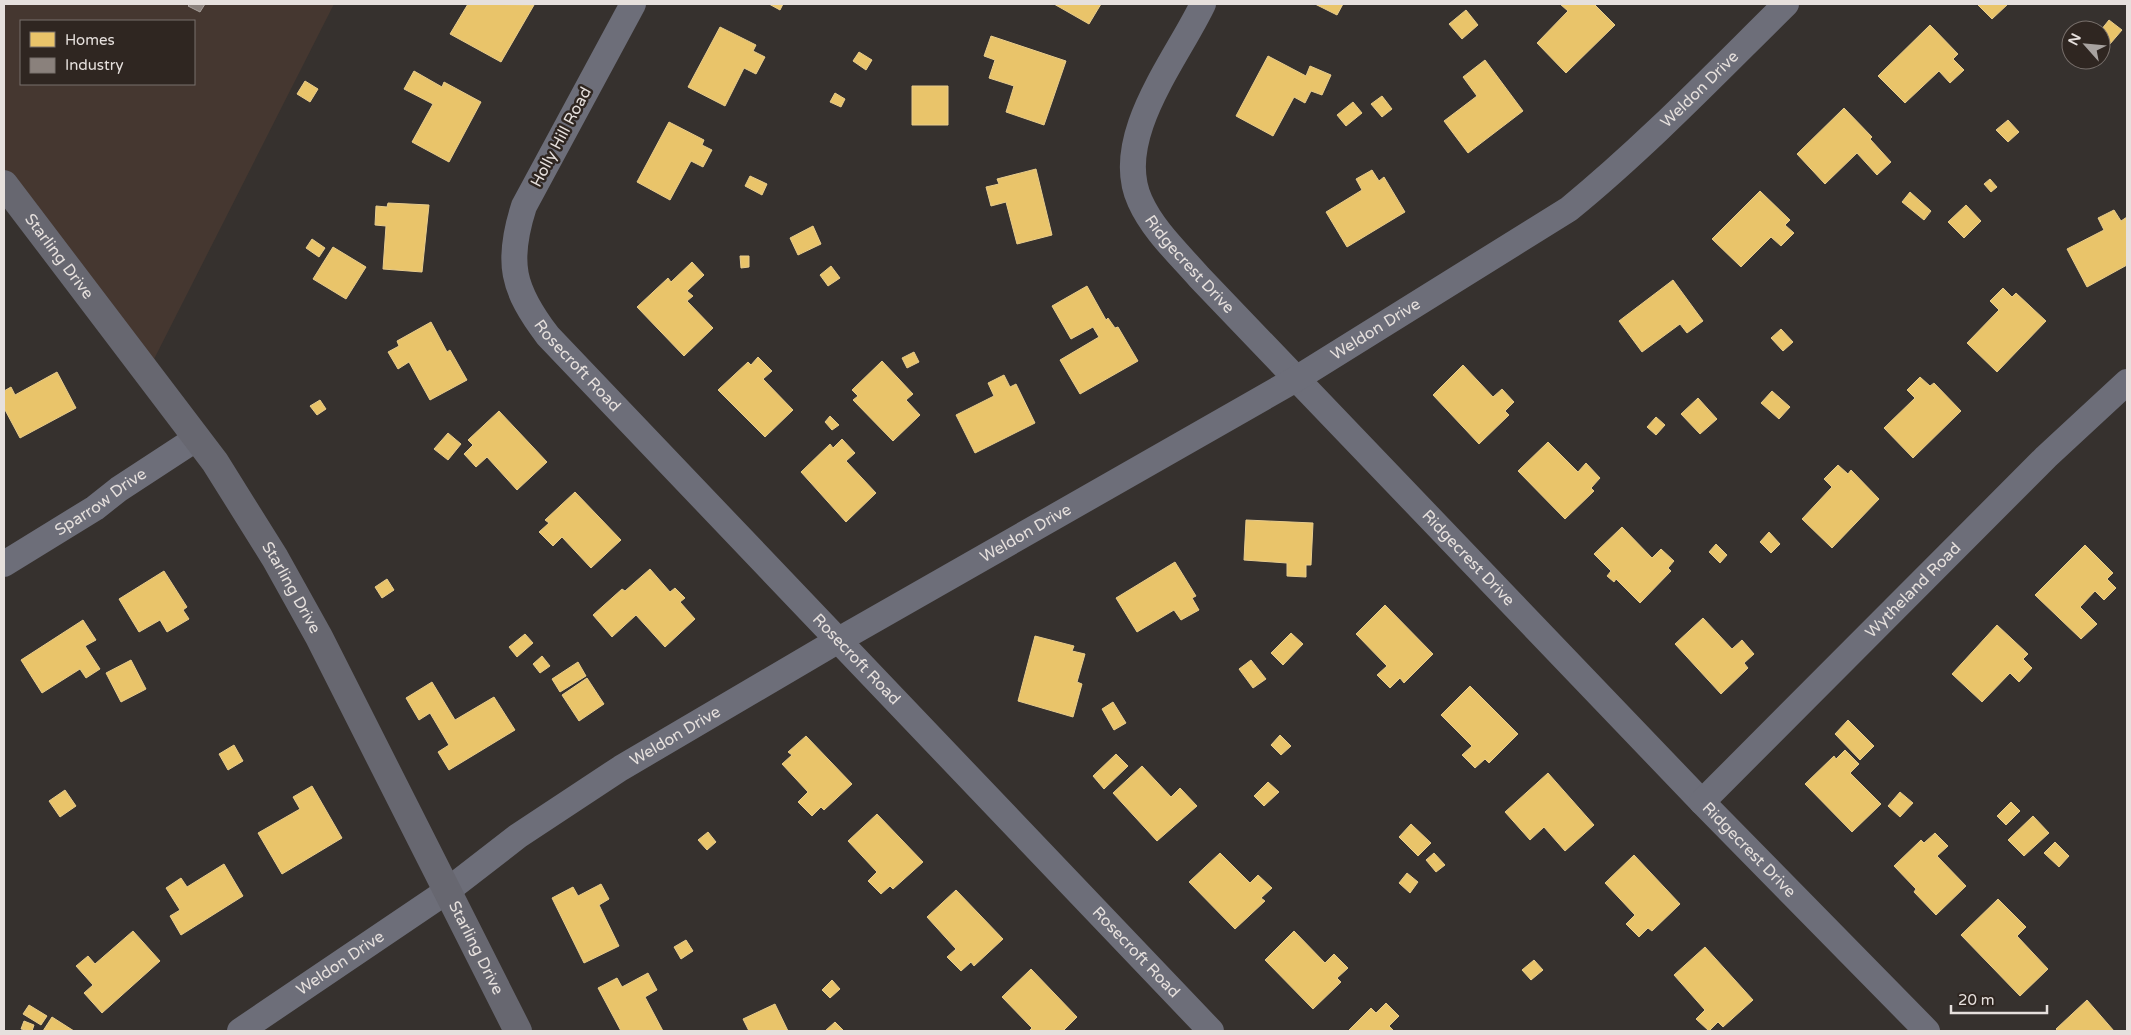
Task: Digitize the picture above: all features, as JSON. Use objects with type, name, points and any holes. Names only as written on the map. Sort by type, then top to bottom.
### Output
[{"type":"street","name":"Holly Hill Road","points":[[516,279],[514,237],[524,206],[633,4]]},
{"type":"street","name":"Ridgecrest Drive","points":[[1204,4],[1154,95],[1137,134],[1132,168],[1133,182],[1140,202],[1162,234],[1198,277],[1702,802],[1927,1031]]},
{"type":"street","name":"Weldon Drive","points":[[240,1031],[447,891],[518,836],[621,768],[836,641],[1296,379],[1569,209],[1609,176],[1658,130],[1786,4]]},
{"type":"street","name":"Starling Drive","points":[[4,184],[215,462],[285,575],[319,636],[518,1031]]},
{"type":"street","name":"Rosecroft Road","points":[[516,279],[529,312],[548,336],[836,641],[1211,1031]]},
{"type":"street","name":"Wytheland Road","points":[[1702,802],[2046,457],[2127,382]]},
{"type":"street","name":"Sparrow Drive","points":[[4,564],[95,508],[119,489],[197,438]]},
{"type":"shaded area","points":[[4,4],[334,4],[148,371],[4,183]]},
{"type":"building: Homes","points":[[468,4],[534,5],[501,62],[450,34]]},
{"type":"building: Homes","points":[[769,4],[783,4],[780,10]]},
{"type":"building: Homes","points":[[1054,4],[1101,4],[1089,24]]},
{"type":"building: Homes","points":[[1315,4],[1343,4],[1337,15]]},
{"type":"building: Homes","points":[[1560,4],[1594,4],[1615,25],[1566,73],[1537,43],[1568,11]]},
{"type":"building: Homes","points":[[1977,4],[2008,4],[1992,19]]},
{"type":"building: Homes","points":[[1466,10],[1478,25],[1462,39],[1449,24]]},
{"type":"building: Homes","points":[[2111,22],[2122,30],[2111,43]]},
{"type":"building: Homes","points":[[1930,25],[1958,54],[1953,59],[1964,70],[1950,83],[1939,71],[1905,103],[1878,76]]},
{"type":"building: Homes","points":[[720,27],[756,45],[753,51],[765,57],[756,74],[744,68],[725,106],[688,87]]},
{"type":"building: Homes","points":[[991,36],[1066,61],[1044,125],[1006,112],[1014,86],[989,78],[995,60],[984,56]]},
{"type":"building: Homes","points":[[859,52],[872,60],[866,70],[853,61]]},
{"type":"building: Homes","points":[[1268,56],[1306,76],[1310,66],[1331,75],[1322,95],[1311,91],[1305,103],[1294,97],[1273,136],[1236,116]]},
{"type":"building: Homes","points":[[1485,60],[1523,111],[1468,153],[1444,121],[1477,96],[1463,77]]},
{"type":"building: Homes","points":[[414,71],[442,87],[444,82],[481,102],[449,162],[412,142],[433,104],[404,89]]},
{"type":"building: Homes","points":[[305,81],[318,89],[310,102],[297,94]]},
{"type":"building: Homes","points":[[912,86],[948,86],[948,125],[912,125]]},
{"type":"building: Homes","points":[[835,93],[845,99],[841,107],[830,102]]},
{"type":"building: Homes","points":[[1382,96],[1392,109],[1382,117],[1371,104]]},
{"type":"building: Homes","points":[[1353,102],[1362,113],[1346,126],[1337,115]]},
{"type":"building: Homes","points":[[1844,108],[1872,137],[1870,139],[1891,162],[1877,175],[1857,153],[1825,184],[1797,154]]},
{"type":"building: Homes","points":[[2008,120],[2019,132],[2008,142],[1996,130]]},
{"type":"building: Homes","points":[[669,122],[704,140],[702,145],[712,150],[703,167],[691,161],[670,200],[637,182]]},
{"type":"building: Homes","points":[[1036,169],[1052,235],[1017,244],[1006,202],[991,206],[986,187],[999,184],[997,179]]},
{"type":"building: Homes","points":[[1372,170],[1379,181],[1384,177],[1405,212],[1347,247],[1326,212],[1362,190],[1356,179]]},
{"type":"building: Homes","points":[[750,176],[767,184],[762,195],[745,186]]},
{"type":"building: Homes","points":[[1990,179],[1997,187],[1991,192],[1984,184]]},
{"type":"building: Homes","points":[[1760,191],[1790,220],[1785,225],[1794,233],[1781,246],[1771,237],[1741,267],[1712,239]]},
{"type":"building: Homes","points":[[1910,192],[1931,211],[1924,220],[1902,202]]},
{"type":"building: Homes","points":[[388,203],[429,205],[422,272],[383,269],[386,226],[375,225],[376,206],[387,207]]},
{"type":"building: Homes","points":[[1966,205],[1981,221],[1964,238],[1948,222]]},
{"type":"building: Homes","points":[[2114,210],[2121,221],[2127,217],[2127,265],[2087,287],[2067,249],[2104,230],[2098,218]]},
{"type":"building: Homes","points":[[813,226],[821,244],[798,255],[790,238]]},
{"type":"building: Homes","points":[[312,239],[325,248],[319,257],[306,248]]},
{"type":"building: Homes","points":[[333,247],[366,267],[346,299],[313,279]]},
{"type":"building: Homes","points":[[740,256],[749,256],[749,267],[741,268]]},
{"type":"building: Homes","points":[[692,262],[704,275],[687,291],[693,296],[687,301],[713,328],[684,356],[637,307],[668,278],[671,282]]},
{"type":"building: Homes","points":[[831,266],[840,278],[828,286],[820,275]]},
{"type":"building: Homes","points":[[1673,280],[1703,321],[1687,333],[1680,324],[1642,352],[1619,321]]},
{"type":"building: Homes","points":[[1087,286],[1106,320],[1108,318],[1115,328],[1118,327],[1138,361],[1080,394],[1060,360],[1099,337],[1093,327],[1071,339],[1052,306]]},
{"type":"building: Homes","points":[[2003,288],[2012,297],[2016,293],[2046,321],[1997,372],[1967,343],[1999,310],[1990,301]]},
{"type":"building: Homes","points":[[431,322],[447,352],[450,350],[467,380],[430,400],[409,362],[398,369],[388,352],[399,346],[397,341]]},
{"type":"building: Homes","points":[[1781,329],[1793,342],[1783,351],[1771,338]]},
{"type":"building: Homes","points":[[914,352],[919,362],[907,368],[902,358]]},
{"type":"building: Homes","points":[[758,357],[772,371],[763,379],[793,410],[765,437],[718,390],[748,362],[751,365]]},
{"type":"building: Homes","points":[[882,361],[913,394],[906,400],[920,415],[893,441],[853,400],[858,396],[852,390]]},
{"type":"building: Homes","points":[[1463,365],[1493,397],[1502,389],[1514,402],[1505,411],[1509,415],[1479,444],[1433,395]]},
{"type":"building: Homes","points":[[57,372],[76,408],[20,438],[4,408],[4,391],[11,387],[15,395]]},
{"type":"building: Homes","points":[[1004,375],[1010,387],[1016,384],[1035,423],[975,453],[956,415],[994,396],[988,383]]},
{"type":"building: Homes","points":[[1920,377],[1930,386],[1934,383],[1961,411],[1913,458],[1884,428],[1915,398],[1907,390]]},
{"type":"building: Homes","points":[[1772,391],[1790,407],[1779,419],[1761,403]]},
{"type":"building: Homes","points":[[1698,398],[1717,419],[1700,434],[1681,414]]},
{"type":"building: Homes","points":[[320,400],[326,409],[317,415],[310,406]]},
{"type":"building: Homes","points":[[499,411],[547,462],[517,490],[487,457],[476,467],[464,454],[473,445],[468,440]]},
{"type":"building: Homes","points":[[830,416],[839,425],[832,430],[825,422]]},
{"type":"building: Homes","points":[[1656,417],[1665,425],[1656,435],[1647,427]]},
{"type":"building: Homes","points":[[448,433],[461,444],[448,460],[434,449]]},
{"type":"building: Homes","points":[[842,439],[855,453],[846,461],[876,493],[846,522],[801,472],[830,444],[833,448]]},
{"type":"building: Homes","points":[[1548,442],[1578,472],[1586,463],[1600,478],[1591,488],[1594,491],[1565,519],[1518,471]]},
{"type":"building: Homes","points":[[1838,465],[1848,474],[1851,470],[1879,499],[1832,548],[1802,519],[1832,487],[1824,479]]},
{"type":"building: Homes","points":[[575,492],[621,540],[591,568],[562,537],[553,546],[539,532],[549,523],[545,520]]},
{"type":"building: Homes","points":[[1246,520],[1313,523],[1311,565],[1306,565],[1306,577],[1287,576],[1287,563],[1244,560]]},
{"type":"building: Homes","points":[[1622,527],[1652,558],[1661,549],[1674,561],[1668,568],[1671,571],[1640,603],[1616,579],[1614,582],[1607,576],[1611,571],[1594,554]]},
{"type":"building: Homes","points":[[1769,532],[1780,544],[1771,553],[1760,542]]},
{"type":"building: Homes","points":[[1716,544],[1727,555],[1720,563],[1709,552]]},
{"type":"building: Homes","points":[[2085,545],[2113,573],[2107,579],[2116,588],[2104,600],[2095,591],[2080,607],[2097,624],[2081,639],[2035,595]]},
{"type":"building: Homes","points":[[1175,562],[1196,596],[1192,598],[1199,610],[1181,620],[1174,610],[1137,632],[1116,598]]},
{"type":"building: Homes","points":[[650,569],[670,592],[675,588],[685,598],[680,602],[695,619],[665,647],[636,615],[612,637],[593,615],[622,589],[625,591]]},
{"type":"building: Homes","points":[[164,571],[187,607],[183,610],[189,619],[167,632],[160,620],[139,632],[119,599]]},
{"type":"building: Homes","points":[[387,579],[394,590],[382,598],[375,587]]},
{"type":"building: Homes","points":[[1385,605],[1433,654],[1404,683],[1400,678],[1390,688],[1377,675],[1387,666],[1356,634]]},
{"type":"building: Homes","points":[[1703,618],[1732,649],[1742,640],[1754,654],[1744,663],[1748,668],[1721,694],[1675,644]]},
{"type":"building: Homes","points":[[83,620],[96,640],[85,646],[100,669],[86,678],[80,669],[42,693],[21,660]]},
{"type":"building: Homes","points":[[1997,625],[2028,654],[2023,659],[2032,668],[2019,682],[2010,673],[1982,702],[1952,674]]},
{"type":"building: Homes","points":[[1291,633],[1303,644],[1283,665],[1271,653]]},
{"type":"building: Homes","points":[[525,634],[533,643],[517,657],[509,647]]},
{"type":"building: Homes","points":[[1035,636],[1074,646],[1072,651],[1085,654],[1077,682],[1082,684],[1073,717],[1018,701]]},
{"type":"building: Homes","points":[[542,656],[550,666],[540,673],[533,664]]},
{"type":"building: Homes","points":[[131,660],[146,689],[121,702],[106,673]]},
{"type":"building: Homes","points":[[1251,660],[1266,679],[1253,688],[1239,669]]},
{"type":"building: Homes","points":[[578,662],[586,676],[560,692],[552,679]]},
{"type":"building: Homes","points":[[587,678],[604,704],[579,721],[562,695]]},
{"type":"building: Homes","points":[[432,682],[455,720],[494,697],[515,730],[449,770],[438,752],[449,745],[430,713],[419,720],[406,698]]},
{"type":"building: Homes","points":[[1470,686],[1518,734],[1489,763],[1485,759],[1475,768],[1462,755],[1472,746],[1441,715]]},
{"type":"building: Homes","points":[[1113,702],[1126,723],[1114,730],[1102,709]]},
{"type":"building: Homes","points":[[1848,720],[1874,746],[1860,760],[1835,734]]},
{"type":"building: Homes","points":[[1280,735],[1291,746],[1281,755],[1271,745]]},
{"type":"building: Homes","points":[[806,736],[852,784],[824,810],[821,807],[812,816],[798,802],[808,792],[782,764],[792,755],[788,752]]},
{"type":"building: Homes","points":[[234,745],[243,761],[228,770],[219,754]]},
{"type":"building: Homes","points":[[1845,750],[1859,764],[1850,773],[1881,804],[1852,832],[1805,784],[1834,756],[1836,759]]},
{"type":"building: Homes","points":[[1116,754],[1128,766],[1104,789],[1093,776]]},
{"type":"building: Homes","points":[[1142,766],[1171,797],[1180,788],[1197,806],[1157,841],[1113,793]]},
{"type":"building: Homes","points":[[1548,773],[1594,825],[1565,851],[1544,827],[1530,840],[1505,812]]},
{"type":"building: Homes","points":[[1268,782],[1279,792],[1264,806],[1254,796]]},
{"type":"building: Homes","points":[[312,786],[342,838],[282,874],[258,833],[300,809],[293,797]]},
{"type":"building: Homes","points":[[65,790],[76,806],[60,817],[49,801]]},
{"type":"building: Homes","points":[[1900,792],[1913,803],[1900,817],[1888,806]]},
{"type":"building: Homes","points":[[2011,802],[2020,811],[2006,825],[1997,816]]},
{"type":"building: Homes","points":[[877,814],[923,862],[893,889],[890,886],[881,894],[868,881],[877,872],[848,841]]},
{"type":"building: Homes","points":[[2033,816],[2049,833],[2024,856],[2008,840]]},
{"type":"building: Homes","points":[[1411,824],[1431,843],[1418,856],[1399,837]]},
{"type":"building: Homes","points":[[708,832],[716,842],[707,850],[698,840]]},
{"type":"building: Homes","points":[[1935,833],[1948,846],[1937,856],[1966,886],[1936,915],[1914,892],[1916,889],[1894,866],[1921,840],[1924,843]]},
{"type":"building: Homes","points":[[2055,842],[2069,856],[2059,867],[2044,853]]},
{"type":"building: Homes","points":[[1220,853],[1250,883],[1258,875],[1272,888],[1261,898],[1265,901],[1235,929],[1189,882]]},
{"type":"building: Homes","points":[[1434,853],[1445,865],[1436,872],[1426,860]]},
{"type":"building: Homes","points":[[1634,855],[1680,904],[1652,931],[1648,928],[1639,937],[1626,924],[1635,915],[1605,883]]},
{"type":"building: Homes","points":[[224,864],[243,896],[181,935],[170,916],[180,910],[166,888],[181,878],[187,887]]},
{"type":"building: Homes","points":[[1407,873],[1418,882],[1410,893],[1399,883]]},
{"type":"building: Homes","points":[[601,884],[609,899],[599,905],[619,946],[584,963],[552,898],[573,887],[578,896]]},
{"type":"building: Homes","points":[[956,890],[1003,939],[974,966],[971,962],[961,971],[947,957],[956,949],[927,917]]},
{"type":"building: Homes","points":[[1998,899],[2026,927],[2017,936],[2048,969],[2020,996],[1961,935]]},
{"type":"building: Homes","points":[[133,931],[160,961],[102,1013],[84,993],[93,985],[76,966],[88,956],[95,964]]},
{"type":"building: Homes","points":[[1294,931],[1325,963],[1334,954],[1348,968],[1337,978],[1341,982],[1313,1009],[1265,960]]},
{"type":"building: Homes","points":[[686,940],[693,951],[681,959],[674,947]]},
{"type":"building: Homes","points":[[1705,947],[1753,1000],[1723,1027],[1718,1022],[1709,1031],[1696,1019],[1705,1010],[1674,975]]},
{"type":"building: Homes","points":[[1534,960],[1543,970],[1531,980],[1522,970]]},
{"type":"building: Homes","points":[[1031,969],[1077,1017],[1063,1031],[1029,1031],[1032,1028],[1002,997]]},
{"type":"building: Homes","points":[[648,973],[657,990],[645,997],[663,1031],[621,1031],[598,988],[617,978],[622,987]]},
{"type":"building: Homes","points":[[832,980],[840,989],[830,998],[822,990]]},
{"type":"building: Homes","points":[[2087,1000],[2114,1031],[2058,1031],[2056,1029]]},
{"type":"building: Homes","points":[[1386,1003],[1399,1016],[1389,1026],[1394,1031],[1348,1031],[1371,1008],[1376,1013]]},
{"type":"building: Homes","points":[[775,1004],[788,1031],[749,1031],[743,1019]]},
{"type":"building: Homes","points":[[29,1005],[47,1016],[41,1025],[23,1014]]},
{"type":"building: Homes","points":[[52,1017],[74,1031],[43,1031]]},
{"type":"building: Homes","points":[[24,1021],[34,1025],[32,1031],[21,1029]]},
{"type":"building: Homes","points":[[835,1022],[844,1031],[825,1031]]},
{"type":"building: Industry","points":[[190,4],[205,4],[200,12],[188,6]]}]
